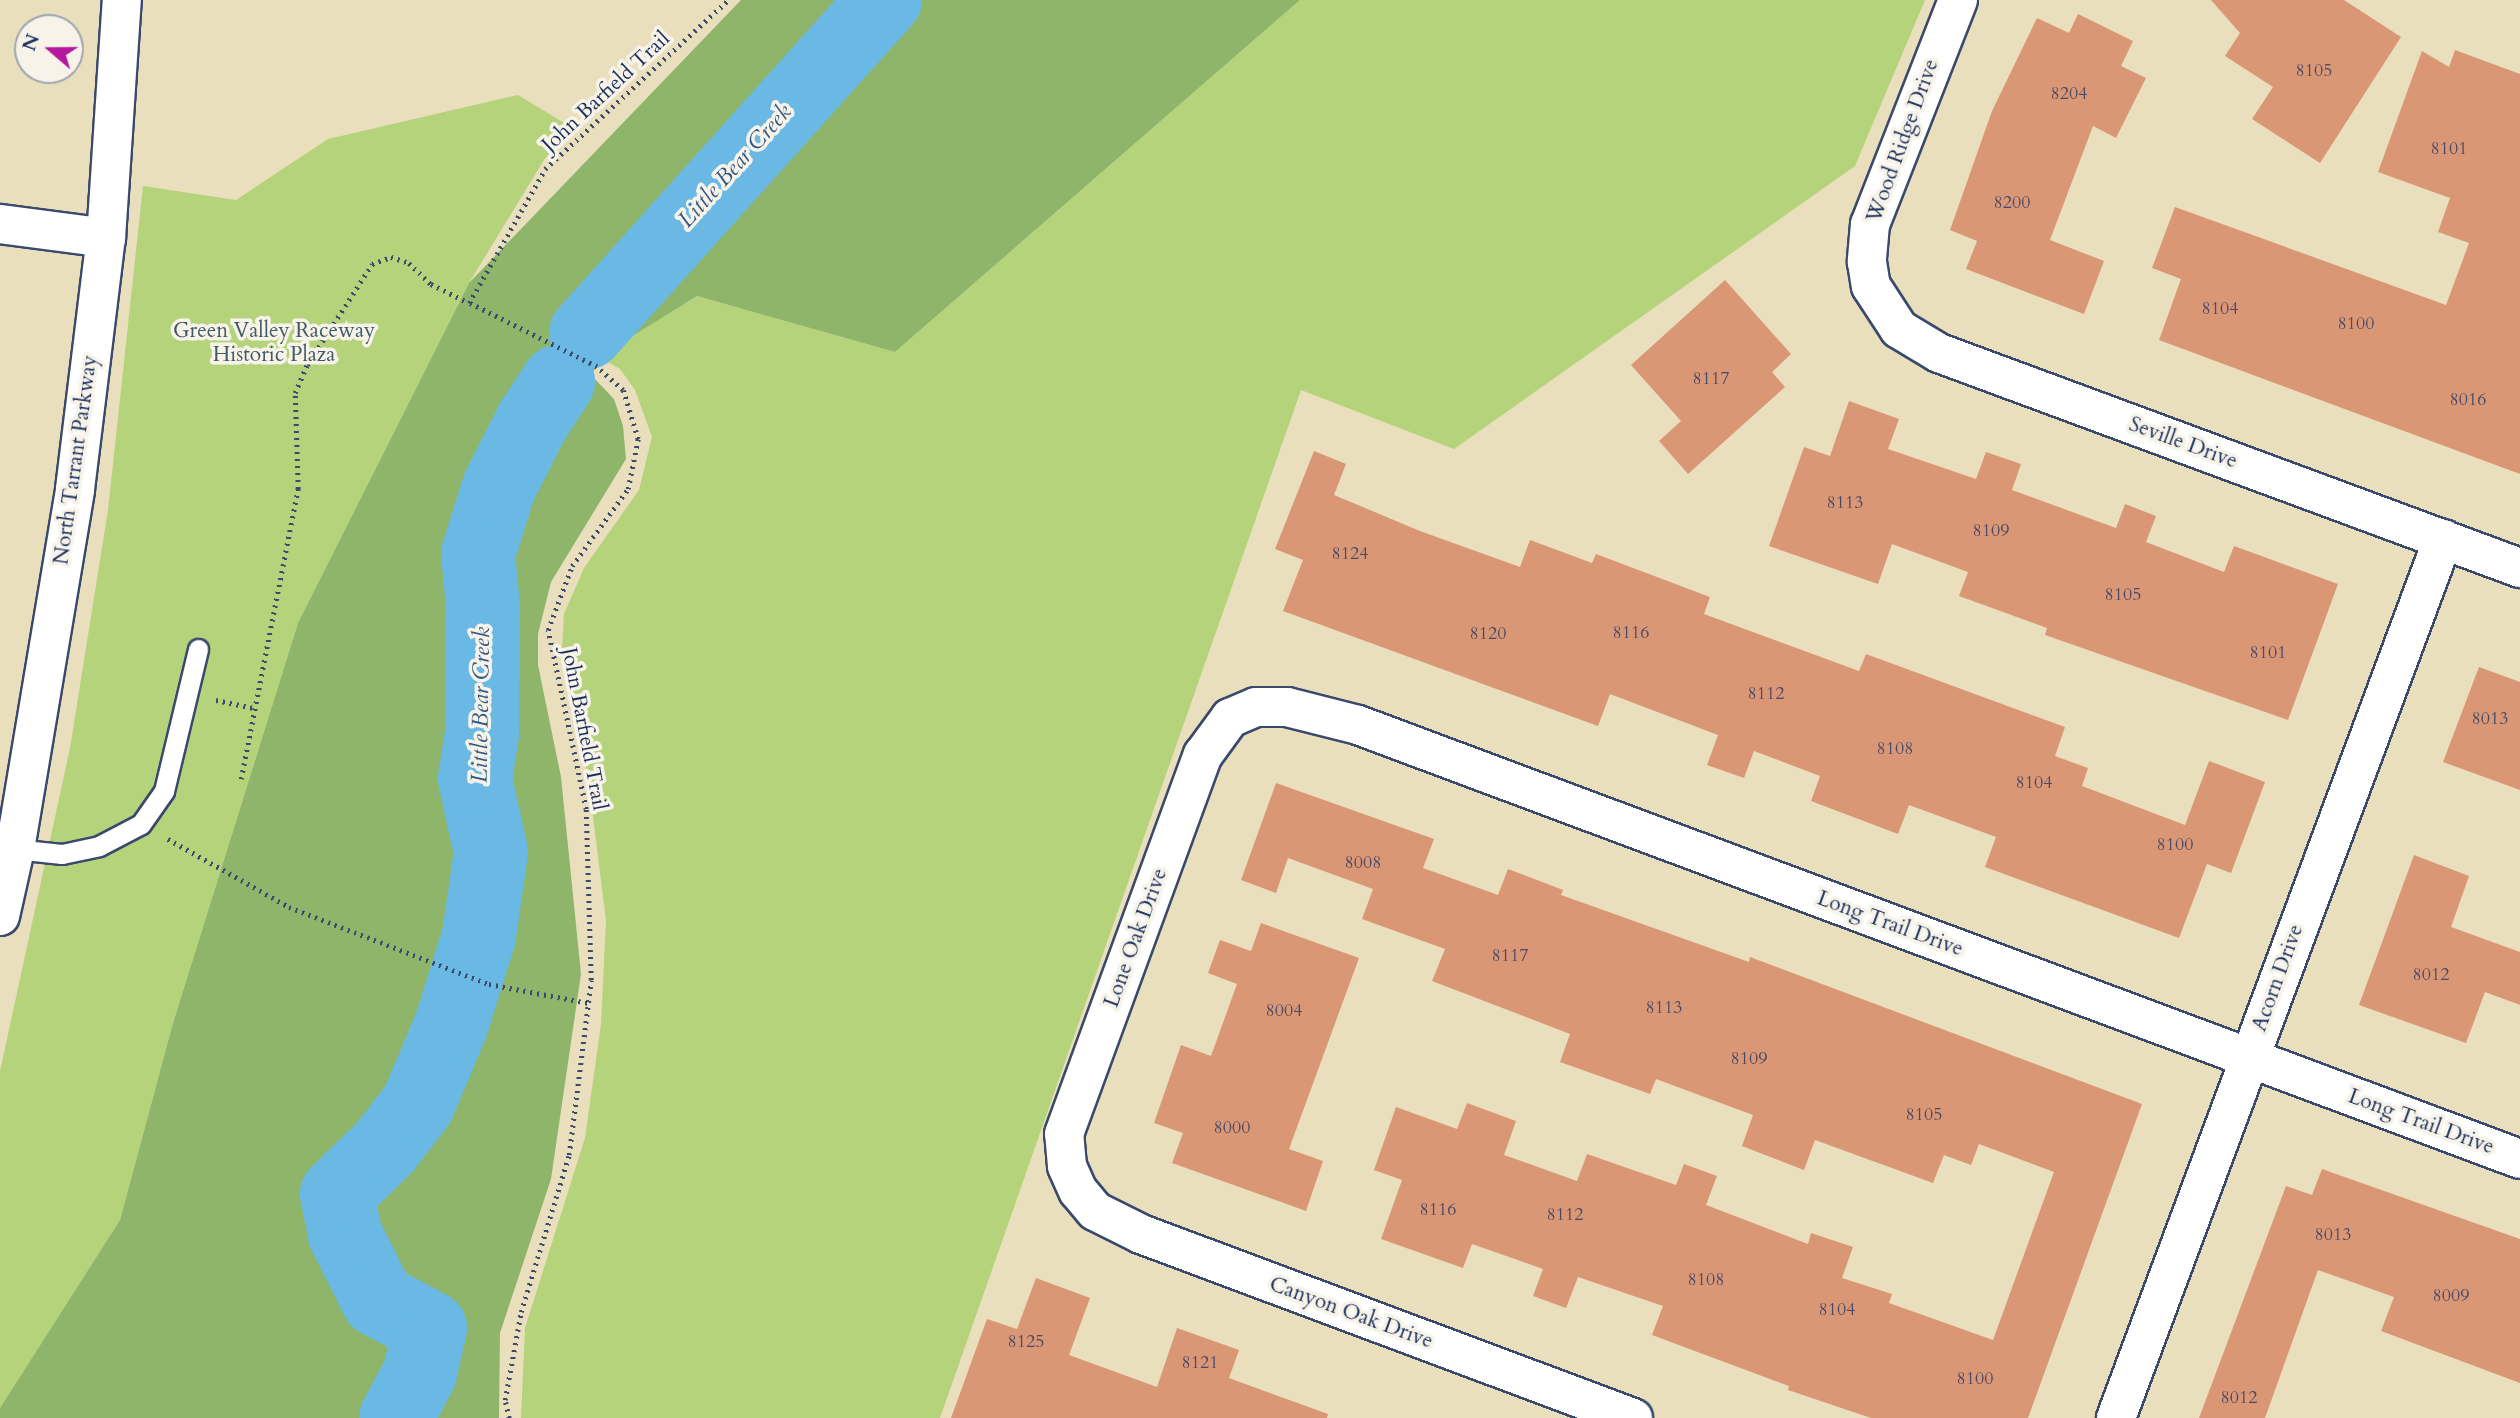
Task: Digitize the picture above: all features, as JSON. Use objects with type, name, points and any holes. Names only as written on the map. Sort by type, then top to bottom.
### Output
[{"type":"street","name":"North Tarrant Parkway","points":[[0,916],[15,849],[75,489],[106,238],[122,0]]},
{"type":"street","name":"Wood Ridge Drive","points":[[1871,286],[1867,262],[1870,224],[1958,0]]},
{"type":"street","points":[[0,224],[106,238]]},
{"type":"street","name":"Seville Drive","points":[[1871,286],[1899,329],[1939,353],[2520,568]]},
{"type":"street","name":"Acorn Drive","points":[[2116,1418],[2443,539]]},
{"type":"street","name":"Long Trail Drive","points":[[1256,707],[1287,707],[1357,725],[2520,1159]]},
{"type":"street","name":"Lone Oak Drive","points":[[1078,1191],[1067,1166],[1064,1134],[1203,755],[1230,718],[1256,707]]},
{"type":"street","name":"Canyon Oak Drive","points":[[1078,1191],[1095,1211],[1141,1234],[1633,1418]]},
{"type":"lane","points":[[15,849],[62,854],[99,846],[141,824],[164,791],[198,649]]},
{"type":"path","name":"John Barfield Trail","points":[[509,1418],[506,1401],[521,1312],[569,1155],[589,1003],[586,809],[548,630],[572,566],[628,489],[638,439],[623,390],[597,367],[469,303],[545,169],[728,0]]},
{"type":"path","points":[[241,779],[298,489],[295,393],[307,365],[372,264],[391,257],[409,262],[430,284],[469,303]]},
{"type":"path","points":[[187,694],[255,708]]},
{"type":"path","points":[[141,824],[289,907],[488,984],[589,1003]]},
{"type":"green space","points":[[741,0],[1300,0],[895,352],[697,296],[599,357],[592,376],[614,399],[623,426],[626,459],[551,582],[538,634],[538,665],[561,777],[581,974],[551,1179],[500,1333],[499,1418],[0,1418],[0,1408],[120,1220],[173,1023],[298,623],[469,283]]},
{"type":"green space","points":[[1300,0],[1925,0],[1855,166],[1454,449],[1301,390],[940,1418],[521,1418],[525,1328],[585,1138],[601,1024],[606,921],[588,777],[562,649],[564,614],[584,568],[639,490],[652,437],[635,390],[620,369],[599,357],[697,296],[895,352]]},
{"type":"green space","name":"Green Valley Raceway Historic Plaza","points":[[518,95],[571,127],[544,160],[469,283],[298,623],[173,1023],[120,1220],[0,1408],[0,1071],[70,748],[108,510],[143,186],[236,200],[328,139]]},
{"type":"building","points":[[2211,0],[2344,0],[2401,37],[2320,163],[2252,119],[2273,87],[2225,56],[2240,33]]},
{"type":"building","points":[[2078,14],[2133,41],[2121,66],[2146,78],[2116,138],[2093,126],[2050,240],[2104,261],[2084,314],[1966,269],[1977,241],[1950,230],[1992,111],[2037,18],[2069,33]]},
{"type":"building","points":[[2455,50],[2520,74],[2520,474],[2159,340],[2181,279],[2152,268],[2175,207],[2446,305],[2469,243],[2438,232],[2450,198],[2378,172],[2422,51],[2449,67]]},
{"type":"building","points":[[1725,280],[1791,354],[1772,372],[1785,387],[1688,474],[1659,441],[1681,421],[1631,365]]},
{"type":"building","points":[[1849,401],[1899,419],[1888,449],[1976,479],[1986,452],[2021,464],[2012,490],[2116,528],[2125,504],[2156,516],[2146,542],[2224,572],[2234,546],[2338,584],[2288,720],[2045,635],[2047,628],[1959,596],[1968,572],[1892,544],[1878,584],[1769,546],[1804,447],[1830,456]]},
{"type":"building","points":[[1314,451],[1346,464],[1334,495],[1420,531],[1520,567],[1530,540],[1592,563],[1596,554],[1710,597],[1704,614],[1859,671],[1866,654],[2065,727],[2055,756],[2088,768],[2082,786],[2185,825],[2209,761],[2265,782],[2231,873],[2207,864],[2179,938],[1985,867],[1996,837],[1909,805],[1898,834],[1811,801],[1820,776],[1754,751],[1744,778],[1707,765],[1718,735],[1610,694],[1598,726],[1283,611],[1303,560],[1275,549]]},
{"type":"building","points":[[2479,667],[2520,682],[2520,790],[2443,762]]},
{"type":"building","points":[[1276,783],[1434,839],[1423,868],[1498,895],[1508,869],[1563,890],[1561,895],[1749,962],[1750,957],[2142,1104],[2028,1418],[1871,1418],[1788,1390],[1789,1386],[1652,1335],[1663,1306],[1578,1277],[1566,1308],[1533,1296],[1543,1269],[1472,1244],[1463,1268],[1381,1239],[1402,1180],[1374,1170],[1396,1107],[1457,1129],[1467,1103],[1516,1121],[1504,1155],[1577,1181],[1587,1154],[1676,1185],[1684,1164],[1717,1176],[1706,1205],[1808,1244],[1811,1233],[1853,1247],[1842,1278],[1892,1294],[1889,1303],[1993,1340],[2054,1172],[1979,1144],[1971,1165],[1944,1155],[1933,1183],[1815,1140],[1804,1170],[1742,1146],[1753,1115],[1656,1079],[1650,1094],[1560,1062],[1570,1034],[1432,981],[1445,949],[1362,919],[1373,889],[1288,858],[1276,893],[1241,880]]},
{"type":"building","points":[[2414,855],[2469,876],[2451,927],[2520,952],[2520,1005],[2485,992],[2466,1043],[2359,1005]]},
{"type":"building","points":[[1261,923],[1359,958],[1289,1149],[1323,1161],[1306,1211],[1172,1163],[1183,1133],[1154,1123],[1181,1045],[1211,1056],[1237,984],[1208,973],[1220,940],[1251,951]]},
{"type":"building","points":[[2322,1169],[2520,1239],[2520,1383],[2381,1331],[2394,1297],[2318,1270],[2265,1418],[2199,1418],[2286,1186],[2312,1195]]},
{"type":"building","points":[[1036,1278],[1090,1298],[1069,1355],[1157,1387],[1177,1328],[1239,1350],[1229,1378],[1328,1414],[1327,1418],[951,1418],[987,1319],[1017,1329]]},
{"type":"waterway","name":"Little Bear Creek","points":[[586,333],[885,0]]},
{"type":"waterway","name":"Little Bear Creek","points":[[396,1418],[420,1373],[430,1328],[378,1300],[345,1234],[337,1194],[385,1147],[418,1104],[451,1026],[479,936],[491,852],[475,779],[482,733],[483,606],[478,554],[499,487],[532,422],[558,382]]}]
